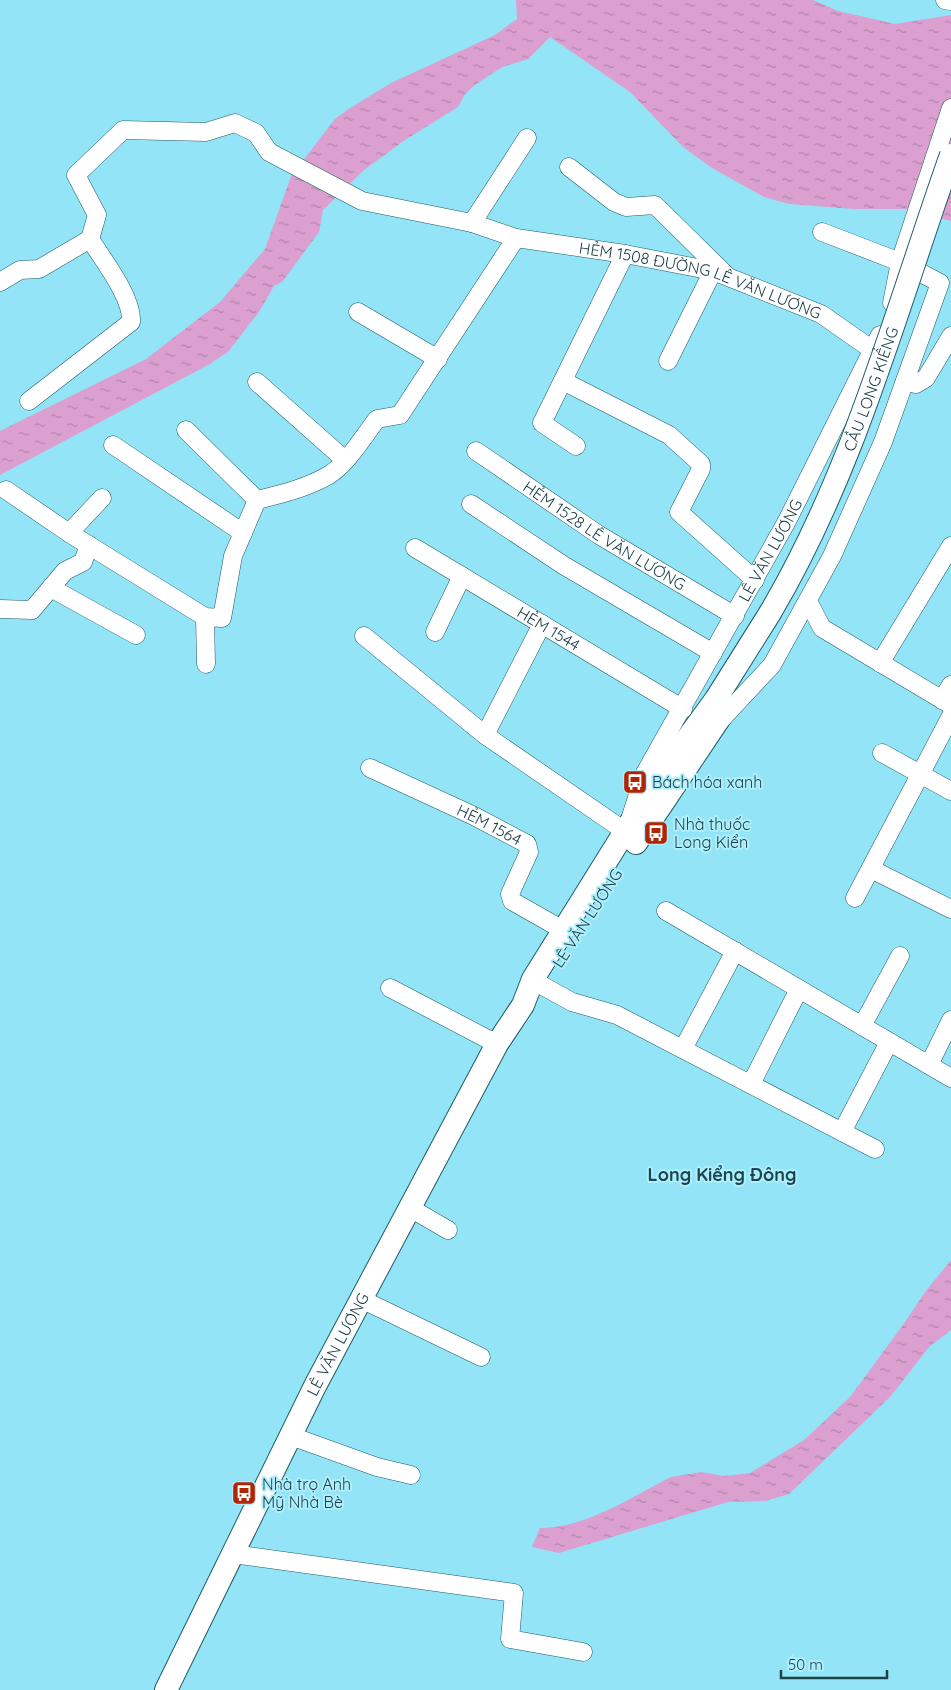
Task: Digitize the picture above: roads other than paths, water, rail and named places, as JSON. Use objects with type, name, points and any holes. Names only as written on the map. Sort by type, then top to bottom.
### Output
[{"type":"main road","name":"CẦU LONG KIỂNG","points":[[777,617],[847,457],[951,155]]},
{"type":"main road","name":"CẦU LONG KIỂNG","points":[[777,617],[827,536],[843,500],[951,198]]},
{"type":"main road","name":"LÊ VĂN LƯƠNG","points":[[522,1006],[543,986],[714,727],[777,617]]},
{"type":"main road","name":"LÊ VĂN LƯƠNG","points":[[166,1690],[290,1436],[413,1210],[497,1044],[522,1006],[533,979],[657,780],[777,617]]},
{"type":"street","points":[[945,0],[951,1]]},
{"type":"street","name":"LÊ VĂN LƯƠNG","points":[[626,832],[645,773],[755,580],[874,351],[890,309],[900,262],[951,108]]},
{"type":"street","name":"HẺM 1508 ĐƯỜNG LÊ VĂN LƯƠNG","points":[[90,239],[96,215],[76,175],[123,130],[206,132],[234,123],[256,133],[269,152],[362,201],[472,223],[516,238],[625,254],[721,274],[821,314],[874,351]]},
{"type":"street","points":[[472,223],[527,138]]},
{"type":"street","points":[[569,167],[614,202],[626,207],[655,205],[721,274],[668,361]]},
{"type":"street","points":[[822,232],[900,262]]},
{"type":"street","points":[[257,500],[300,488],[330,474],[345,460],[377,419],[400,415],[516,238]]},
{"type":"street","points":[[0,282],[20,270],[39,269],[90,239],[128,301],[132,313],[131,322],[29,401]]},
{"type":"street","points":[[576,446],[542,424],[625,254]]},
{"type":"street","name":"LÊ VĂN LƯƠNG","points":[[714,727],[772,666],[808,601],[867,481],[940,282],[900,262]]},
{"type":"street","points":[[358,312],[438,359]]},
{"type":"street","points":[[905,381],[916,384],[926,378],[951,336]]},
{"type":"street","points":[[563,381],[669,435],[701,464],[679,508],[679,512],[755,580]]},
{"type":"street","points":[[257,382],[345,460]]},
{"type":"street","points":[[186,430],[257,500]]},
{"type":"street","points":[[113,445],[243,532]]},
{"type":"street","name":"HẺM 1528 LÊ VĂN LƯƠNG","points":[[476,451],[599,535],[735,616]]},
{"type":"street","points":[[6,490],[69,533],[204,617],[222,618],[232,556],[257,500]]},
{"type":"street","points":[[69,533],[102,498]]},
{"type":"street","points":[[471,504],[563,565],[713,653]]},
{"type":"street","points":[[0,609],[32,610],[65,571],[83,562],[89,545]]},
{"type":"street","points":[[880,664],[951,546]]},
{"type":"street","name":"HẺM 1544","points":[[415,548],[683,709]]},
{"type":"street","points":[[435,632],[462,576]]},
{"type":"street","points":[[51,588],[136,635]]},
{"type":"street","points":[[808,601],[822,628],[946,703],[951,685]]},
{"type":"street","points":[[204,617],[206,664]]},
{"type":"street","points":[[486,735],[542,624]]},
{"type":"street","points":[[364,636],[486,735],[626,832]]},
{"type":"street","points":[[855,898],[951,716]]},
{"type":"street","points":[[882,753],[951,791]]},
{"type":"street","name":"HẺM 1564","points":[[370,768],[474,816],[527,844],[529,852],[510,894],[512,901],[562,930]]},
{"type":"street","points":[[871,870],[951,909]]},
{"type":"street","points":[[666,911],[951,1078]]},
{"type":"street","points":[[683,1050],[735,951]]},
{"type":"street","points":[[862,1026],[900,956]]},
{"type":"street","points":[[543,986],[572,1002],[618,1015],[875,1149]]},
{"type":"street","points":[[390,988],[497,1044]]},
{"type":"street","points":[[751,1084],[799,989]]},
{"type":"street","points":[[929,1065],[951,1020]]},
{"type":"street","points":[[842,1132],[889,1042]]},
{"type":"street","points":[[413,1210],[446,1229]]},
{"type":"street","points":[[364,1301],[481,1357]]},
{"type":"street","points":[[290,1436],[377,1468],[411,1475]]},
{"type":"street","points":[[233,1554],[514,1593],[510,1639],[583,1652]]},
{"type":"water","points":[[516,0],[813,0],[838,11],[895,24],[951,15],[951,221],[906,209],[854,209],[789,204],[764,197],[712,168],[683,147],[630,92],[550,37],[528,59],[502,67],[475,85],[465,94],[458,107],[405,140],[364,170],[323,210],[319,232],[282,282],[274,286],[259,312],[228,352],[208,365],[0,475],[0,431],[146,359],[220,302],[265,249],[294,168],[305,158],[334,120],[391,83],[495,35],[517,19]]},
{"type":"water","points":[[951,1260],[951,1330],[929,1347],[891,1396],[789,1494],[765,1501],[728,1502],[559,1553],[532,1547],[540,1528],[557,1527],[591,1517],[671,1477],[701,1472],[724,1476],[750,1473],[804,1440],[850,1397],[925,1292]]},
{"type":"place","name":"Bách hóa xanh","points":[[635,782]]},
{"type":"place","name":"Nhà thuốc Long Kiển","points":[[656,833]]},
{"type":"place","name":"Nhà trọ Anh Mỹ Nhà Bè","points":[[244,1493]]},
{"type":"district","name":"Long Kiểng Đông","points":[[722,1175]]}]
